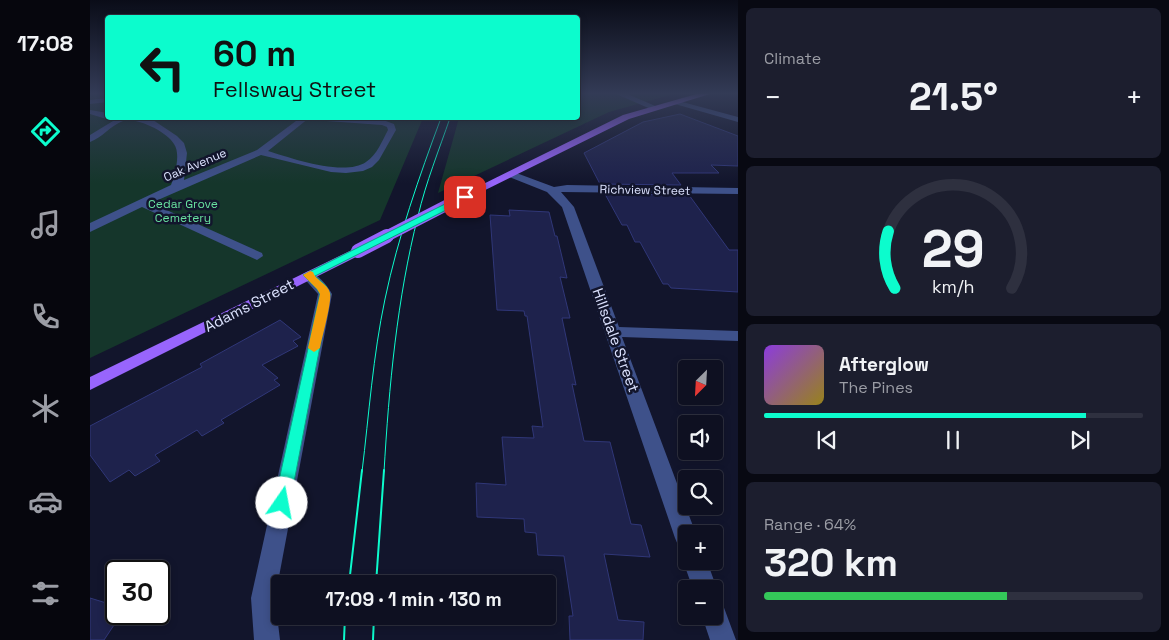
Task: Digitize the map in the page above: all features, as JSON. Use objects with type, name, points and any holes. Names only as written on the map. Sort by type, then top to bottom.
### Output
[{"type":"main road","name":"Adams Street","points":[[90,384],[614,123]]},
{"type":"street","points":[[90,139],[110,123]]},
{"type":"street","points":[[155,123],[174,138],[181,148],[182,159],[176,187]]},
{"type":"street","name":"Oak Avenue","points":[[90,228],[176,187],[260,152],[299,123]]},
{"type":"street","points":[[260,152],[318,167],[361,169],[373,162],[392,130],[391,126],[370,123]]},
{"type":"street","name":"Hillsdale Street","points":[[511,174],[552,190],[562,197],[568,206],[681,525]]},
{"type":"street","name":"Richview Street","points":[[552,190],[567,188],[738,191]]},
{"type":"street","points":[[142,203],[257,256]]},
{"type":"street","points":[[267,640],[263,598],[325,294],[322,288],[308,275]]},
{"type":"street","points":[[613,332],[738,336]]},
{"type":"street","points":[[718,625],[723,640]]},
{"type":"green space","name":"Cedar Grove Cemetery","points":[[90,123],[421,123],[380,220],[90,358]]},
{"type":"green space","points":[[458,123],[586,123],[438,193]]},
{"type":"building","points":[[641,123],[703,123],[738,136],[738,166],[711,165],[719,173],[672,173],[681,185],[600,184],[584,153]]},
{"type":"building","points":[[605,194],[689,195],[729,250],[738,250],[738,292],[671,288],[668,284],[663,284],[640,242],[635,242],[627,225],[622,225]]},
{"type":"building","points":[[509,210],[549,212],[555,236],[557,236],[567,278],[560,277],[570,318],[562,318],[576,385],[572,384],[584,441],[610,442],[631,524],[641,525],[650,557],[604,554],[618,620],[644,622],[643,640],[570,640],[569,616],[573,616],[564,556],[538,555],[536,533],[525,532],[524,519],[477,517],[476,483],[506,485],[502,437],[534,438],[532,426],[543,427],[527,316],[525,316],[524,311],[497,310],[490,215],[510,216]]},
{"type":"building","points":[[280,320],[301,337],[293,341],[298,346],[262,365],[278,378],[274,380],[280,385],[221,420],[224,423],[202,436],[197,430],[155,455],[160,461],[135,476],[129,470],[110,482],[90,455],[90,426],[202,367],[200,364]]},
{"type":"building","points":[[90,598],[105,603],[105,625],[114,625],[104,640],[90,640]]},
{"type":"tram line","points":[[362,472],[374,363],[385,299],[410,207],[439,123]]},
{"type":"tram line","points":[[384,472],[388,407],[399,311],[421,203],[448,123]]},
{"type":"tram line","points":[[350,575],[362,470]]},
{"type":"tram line","points":[[377,575],[384,470]]},
{"type":"tram line","points":[[344,640],[345,625]]},
{"type":"tram line","points":[[373,640],[374,625]]},
{"type":"slow traffic","points":[[310,274],[308,275],[322,288],[325,294],[314,348]]},
{"type":"route","points":[[282,503],[325,294],[322,288],[308,275],[465,197]]}]
